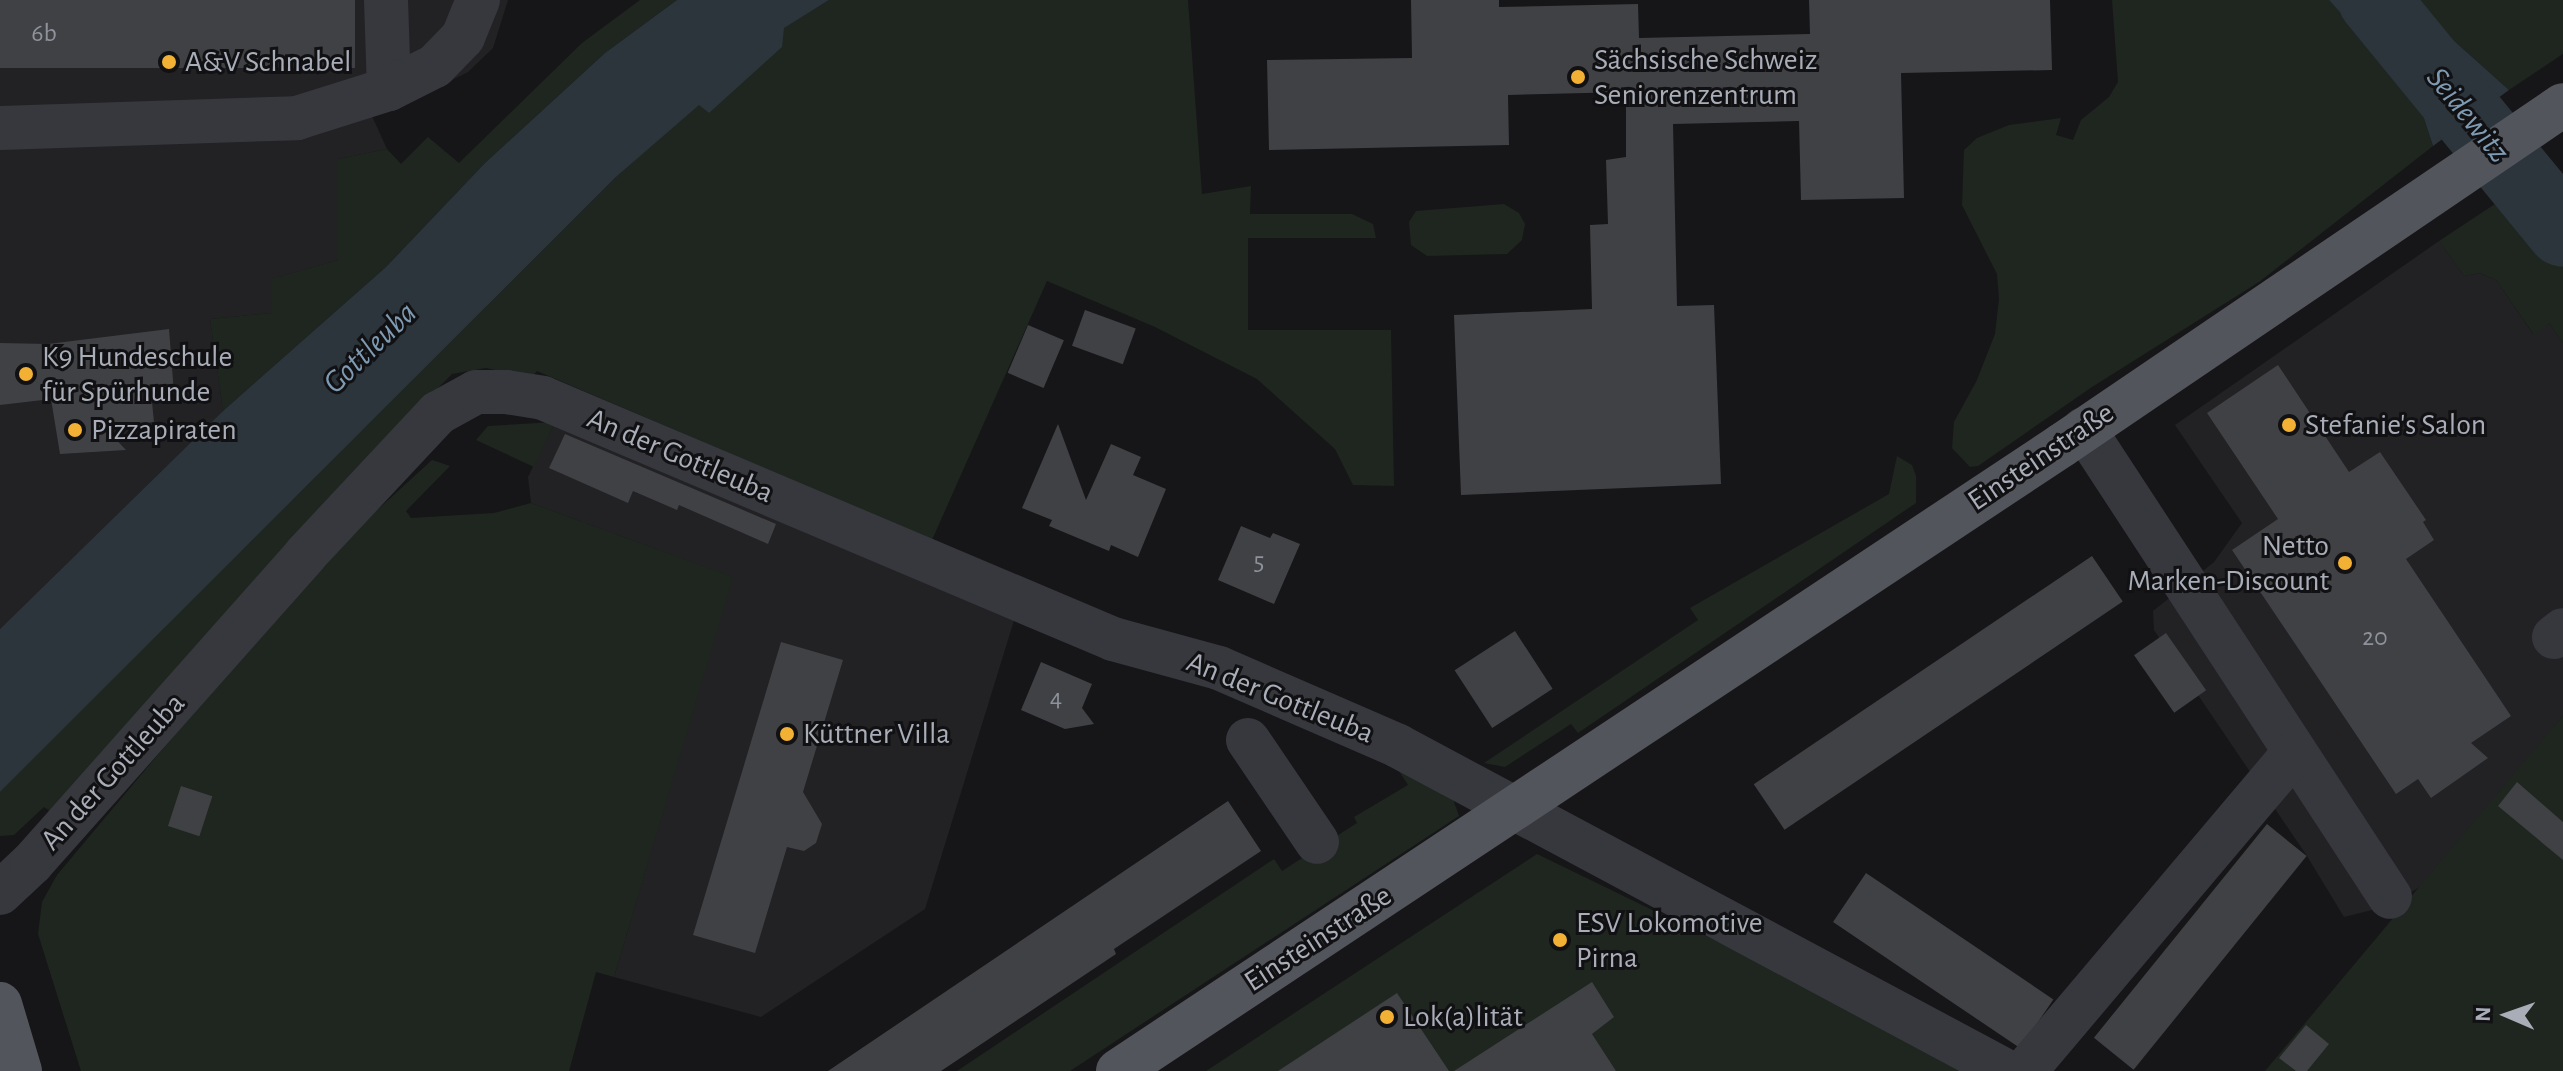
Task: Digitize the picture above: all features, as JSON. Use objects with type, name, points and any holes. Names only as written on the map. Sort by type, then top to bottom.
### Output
[{"type":"main road","name":"Einsteinstraße","points":[[1118,1071],[2084,429],[2452,182],[2552,111]]},
{"type":"main road","points":[[0,1004],[20,1071]]},
{"type":"street","points":[[386,0],[389,89]]},
{"type":"street","points":[[0,128],[297,118],[389,89],[435,66],[463,37],[478,0]]},
{"type":"street","name":"An der Gottleuba","points":[[0,893],[32,863],[305,555],[438,413],[476,392],[506,392],[543,398],[1113,639],[1219,668],[1398,746],[1518,807]]},
{"type":"street","points":[[2084,429],[2390,897]]},
{"type":"street","points":[[1248,740],[1317,842]]},
{"type":"street","points":[[2025,1071],[2295,752]]},
{"type":"street","points":[[1518,807],[2006,1071]]},
{"type":"shaded area","points":[[0,0],[508,0],[493,48],[468,72],[414,99],[371,114],[387,149],[338,159],[338,260],[272,279],[273,313],[210,319],[223,411],[0,629]]},
{"type":"shaded area","points":[[640,0],[677,0],[605,53],[485,163],[386,267],[223,411],[210,319],[272,313],[271,279],[338,260],[338,159],[387,149],[401,164],[428,137],[459,163],[582,43]]},
{"type":"shaded area","points":[[829,0],[1188,0],[1202,194],[1251,186],[1250,214],[1352,214],[1373,224],[1376,238],[1248,238],[1248,330],[1391,330],[1394,486],[1353,485],[1335,449],[1257,379],[1155,327],[1047,281],[932,540],[537,371],[531,378],[486,368],[452,374],[355,471],[53,813],[44,807],[14,835],[0,836],[0,792],[616,177],[699,104],[709,113],[783,28]]},
{"type":"shaded area","points":[[2112,0],[2329,0],[2418,100],[2433,146],[2259,282],[2092,387],[1978,466],[1970,467],[1952,448],[1954,422],[1977,380],[1995,334],[1999,299],[1997,274],[1962,205],[1964,150],[1977,138],[2009,125],[2061,118],[2056,135],[2073,140],[2081,120],[2109,97],[2118,82]]},
{"type":"shaded area","points":[[2418,0],[2563,0],[2563,54],[2509,90],[2452,39]]},
{"type":"shaded area","points":[[1504,204],[1519,213],[1525,224],[1522,240],[1507,254],[1427,256],[1411,245],[1409,222],[1416,211]]},
{"type":"shaded area","points":[[2495,204],[2539,229],[2563,260],[2563,343],[2549,323],[2534,335],[2496,280],[2480,273],[2464,276],[2439,241]]},
{"type":"shaded area","points":[[2439,241],[2464,276],[2480,273],[2496,280],[2533,334],[2549,323],[2563,343],[2563,716],[2421,886],[2392,905],[2344,917],[2307,856],[2154,630],[2153,611],[2214,562],[2242,523],[2175,425]]},
{"type":"shaded area","points":[[555,422],[1016,614],[925,909],[761,1017],[614,977],[732,577],[531,503],[528,477]]},
{"type":"shaded area","points":[[555,422],[534,467],[476,440],[488,426]]},
{"type":"shaded area","points":[[1897,456],[1912,465],[1916,476],[1916,503],[1578,733],[1571,724],[1505,767],[1484,763],[1698,620],[1690,608],[1889,494]]},
{"type":"shaded area","points":[[432,460],[450,466],[406,511],[411,518],[494,513],[531,503],[733,577],[614,977],[596,972],[569,1071],[81,1071],[38,934],[42,902],[57,875],[318,564]]},
{"type":"shaded area","points":[[2563,716],[2563,1071],[2265,1071],[2543,739]]},
{"type":"shaded area","points":[[1390,757],[1449,788],[1459,816],[1070,1071],[957,1071],[1274,859],[1282,871],[1357,823],[1354,817],[1408,785]]},
{"type":"shaded area","name":"ESV Lokomotive Pirna","points":[[1537,854],[1893,1027],[1980,1071],[1206,1071]]},
{"type":"water","name":"Gottleuba","points":[[677,0],[829,0],[784,28],[782,47],[709,113],[699,105],[616,177],[0,792],[0,629],[223,411],[386,267],[485,163],[605,53]]},
{"type":"water","points":[[2329,0],[2418,0],[2452,39],[2509,90],[2433,146],[2418,100]]},
{"type":"water","points":[[2549,168],[2563,189],[2563,260],[2539,229],[2495,204]]},
{"type":"building","points":[[0,0],[355,0],[355,68],[0,68]]},
{"type":"building","points":[[1411,0],[1499,0],[1499,7],[1638,4],[1639,38],[1810,34],[1809,0],[2050,0],[2052,70],[1901,73],[1904,198],[1801,200],[1799,121],[1673,124],[1677,306],[1714,305],[1721,484],[1461,495],[1454,315],[1592,309],[1590,225],[1608,224],[1606,160],[1626,157],[1626,92],[1508,95],[1509,145],[1269,150],[1267,60],[1412,58]]},
{"type":"building","points":[[1085,310],[1136,328],[1123,364],[1072,346]]},
{"type":"building","points":[[1028,325],[1064,340],[1044,388],[1008,373]]},
{"type":"building","points":[[169,329],[174,393],[151,392],[154,422],[105,428],[126,450],[60,454],[51,399],[0,405],[0,343],[48,344]]},
{"type":"building","points":[[2278,365],[2349,472],[2380,452],[2426,520],[2423,522],[2434,540],[2406,559],[2511,716],[2471,743],[2488,758],[2431,798],[2418,779],[2396,794],[2232,550],[2278,519],[2207,413]]},
{"type":"building","points":[[1058,424],[1086,500],[1111,444],[1141,457],[1133,475],[1166,489],[1138,557],[1111,545],[1109,551],[1049,526],[1052,520],[1022,508]]},
{"type":"building","points":[[565,434],[776,524],[768,544],[679,505],[677,510],[633,491],[628,503],[549,468]]},
{"type":"building","points":[[1241,526],[1270,538],[1273,533],[1300,544],[1274,604],[1218,580]]},
{"type":"building","points":[[2092,556],[2123,602],[1785,830],[1754,784]]},
{"type":"building","points":[[1515,631],[1553,689],[1492,728],[1455,670]]},
{"type":"building","points":[[2166,633],[2206,690],[2174,713],[2134,655]]},
{"type":"building","name":"Küttner Villa","points":[[781,642],[843,660],[803,792],[822,824],[816,843],[804,851],[787,847],[755,953],[693,935]]},
{"type":"building","points":[[1041,662],[1092,684],[1082,708],[1094,724],[1065,729],[1021,710]]},
{"type":"building","points":[[2517,782],[2563,822],[2563,860],[2498,806]]},
{"type":"building","points":[[181,786],[212,796],[199,836],[168,826]]},
{"type":"building","points":[[1228,801],[1261,851],[1114,949],[1116,954],[941,1071],[828,1071]]},
{"type":"building","points":[[2267,824],[2307,856],[2134,1070],[2094,1038]]},
{"type":"building","points":[[1866,873],[2053,999],[2020,1048],[1833,922]]},
{"type":"building","points":[[1592,982],[1614,1017],[1592,1034],[1616,1071],[1454,1071]]},
{"type":"building","name":"Lok(a)lität","points":[[1397,993],[1449,1071],[1278,1071]]},
{"type":"building","points":[[2306,1025],[2329,1044],[2307,1071],[2296,1071],[2279,1058]]},
{"type":"waterway","name":"Seidewitz","points":[[2374,0],[2563,231]]},
{"type":"place","name":"A&V Schnabel","points":[[169,62]]},
{"type":"place","name":"Sächsische Schweiz Seniorenzentrum","points":[[1578,77]]},
{"type":"place","name":"K9 Hundeschule für Spürhunde","points":[[26,374]]},
{"type":"place","name":"Stefanie's Salon","points":[[2289,425]]},
{"type":"place","name":"Pizzapiraten","points":[[75,430]]},
{"type":"place","name":"Netto Marken-Discount","points":[[2345,563]]},
{"type":"place","name":"Küttner Villa","points":[[787,734]]},
{"type":"place","name":"ESV Lokomotive Pirna","points":[[1560,940]]},
{"type":"place","name":"Lok(a)lität","points":[[1387,1017]]}]
